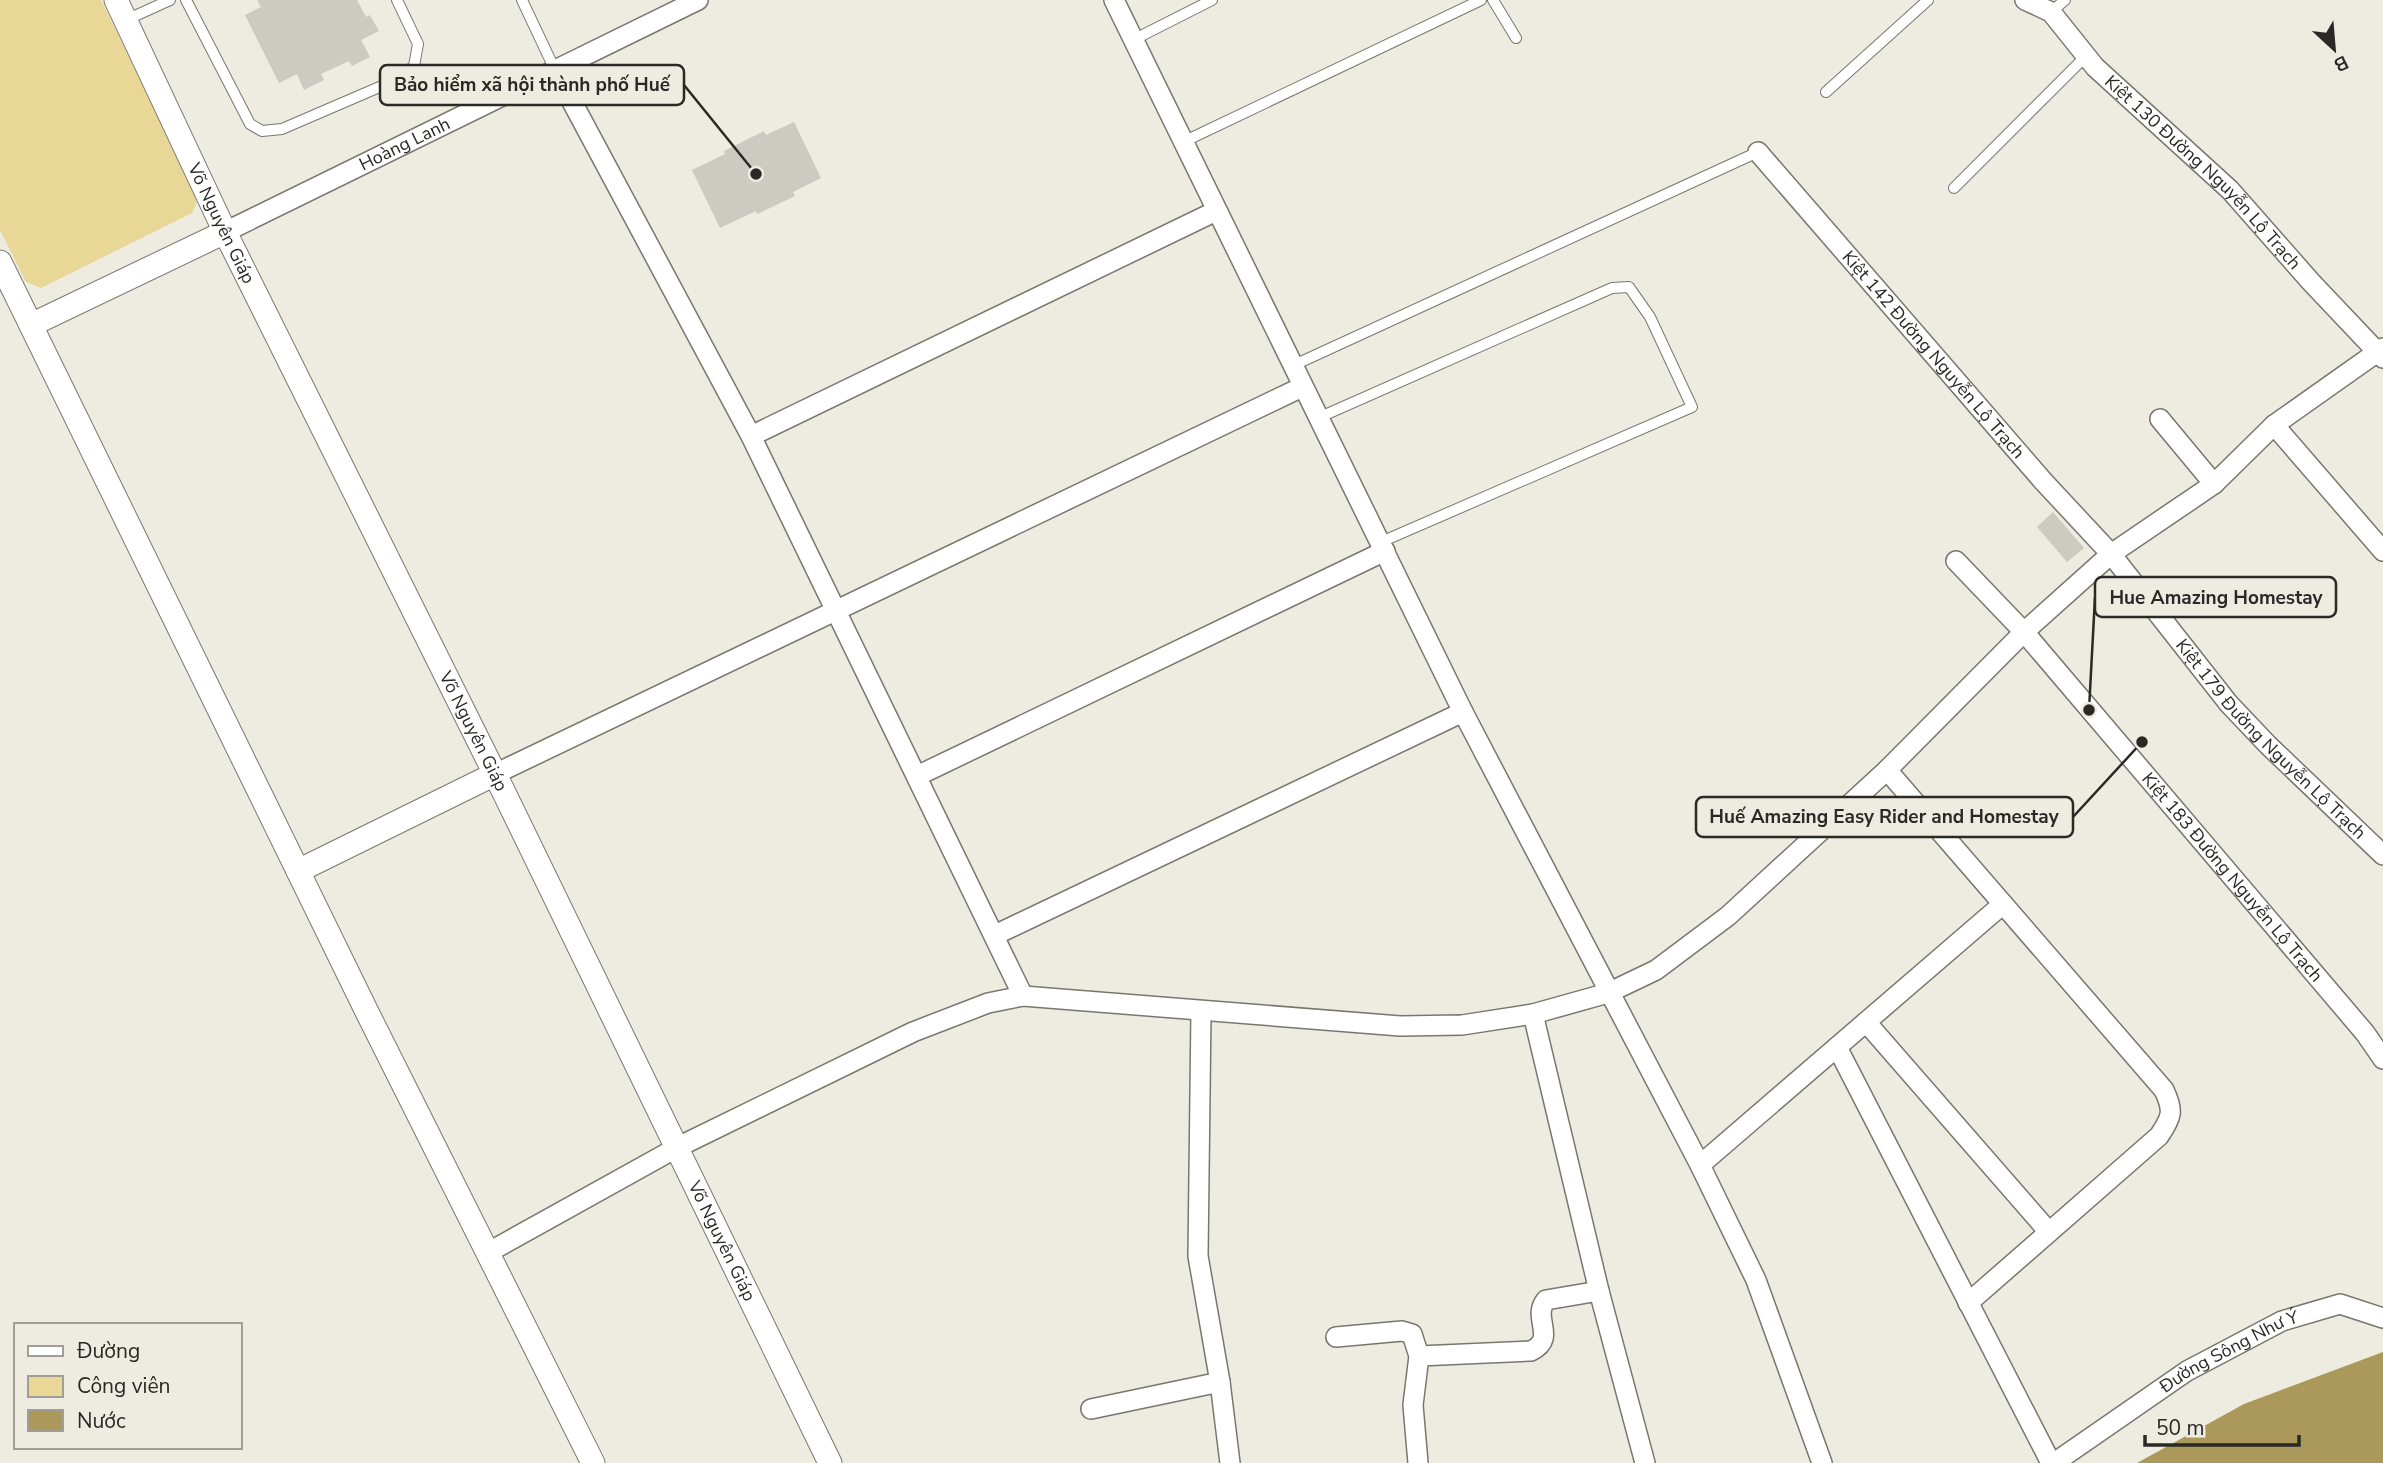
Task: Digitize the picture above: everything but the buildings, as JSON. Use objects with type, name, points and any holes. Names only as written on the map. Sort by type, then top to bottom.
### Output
[{"type":"street","name":"Hoàng Lanh","points":[[225,232],[698,0]]},
{"type":"street","points":[[1114,0],[1463,712],[1700,1165],[1756,1280],[1822,1463]]},
{"type":"street","name":"Kiệt 130 Đường Nguyễn Lộ Trạch","points":[[2025,0],[2058,6],[2095,67],[2230,190],[2311,282],[2381,353]]},
{"type":"street","name":"Võ Nguyên Giáp","points":[[121,10],[225,232],[495,774],[830,1463]]},
{"type":"street","points":[[555,69],[751,436],[1023,996]]},
{"type":"street","name":"Kiệt 142 Đường Nguyễn Lộ Trạch","points":[[1758,152],[2043,481],[2111,554]]},
{"type":"street","points":[[751,436],[1216,211]]},
{"type":"street","points":[[31,325],[225,232]]},
{"type":"street","points":[[0,262],[298,871],[593,1463]]},
{"type":"street","points":[[489,1251],[678,1147],[913,1032],[988,1003],[1023,996],[1400,1026],[1462,1025],[1533,1014],[1608,993],[1656,970],[1728,916],[1887,770],[2024,632],[2111,554],[2214,484],[2274,425],[2381,353]]},
{"type":"street","points":[[298,871],[1302,387]]},
{"type":"street","points":[[2160,419],[2214,484]]},
{"type":"street","points":[[2274,425],[2383,551]]},
{"type":"street","points":[[917,776],[1383,546]]},
{"type":"street","name":"Kiệt 179 Đường Nguyễn Lộ Trạch","points":[[2111,554],[2229,704],[2383,855]]},
{"type":"street","name":"Kiệt 183 Đường Nguyễn Lộ Trạch","points":[[1956,561],[2024,632],[2365,1033],[2383,1059]]},
{"type":"street","points":[[995,935],[1463,712]]},
{"type":"street","points":[[1887,770],[2164,1090],[2171,1104],[2170,1119],[2159,1136],[1968,1303]]},
{"type":"street","points":[[1700,1165],[2003,904]]},
{"type":"street","points":[[1201,1011],[1198,1256],[1220,1382],[1230,1463]]},
{"type":"street","points":[[1533,1014],[1599,1291],[1645,1463]]},
{"type":"street","points":[[1866,1022],[2049,1232]]},
{"type":"street","points":[[1837,1047],[2052,1463]]},
{"type":"street","points":[[1419,1356],[1531,1351],[1541,1346],[1544,1340],[1542,1305],[1546,1300],[1599,1291]]},
{"type":"street","name":"Đường Sông Như Ý","points":[[2052,1463],[2187,1371],[2282,1321],[2340,1304],[2383,1318]]},
{"type":"street","points":[[1336,1337],[1402,1331],[1412,1334],[1419,1356],[1413,1405],[1418,1463]]},
{"type":"street","points":[[1091,1409],[1220,1382]]},
{"type":"lane","points":[[121,10],[170,0]]},
{"type":"lane","points":[[186,0],[250,124],[262,131],[282,129],[398,79],[414,66],[418,44],[397,0]]},
{"type":"lane","points":[[522,0],[555,69]]},
{"type":"lane","points":[[1133,40],[1212,0]]},
{"type":"lane","points":[[1183,142],[1481,0]]},
{"type":"lane","points":[[1493,0],[1516,38]]},
{"type":"lane","points":[[1826,92],[1928,0]]},
{"type":"lane","points":[[1954,188],[2086,56]]},
{"type":"lane","points":[[1292,366],[1758,152]]},
{"type":"lane","points":[[1317,418],[1612,288],[1629,287],[1650,317],[1692,407],[1383,546]]},
{"type":"green space","points":[[0,0],[101,0],[197,194],[192,213],[41,288],[26,282],[0,230]]},
{"type":"water","points":[[2383,1352],[2383,1463],[2137,1463],[2244,1404]]},
{"type":"place","name":"Bảo hiểm xã hội thành phố Huế","points":[[756,174]]},
{"type":"place","name":"Hue Amazing Homestay","points":[[2089,710]]},
{"type":"place","name":"Huế Amazing Easy Rider and Homestay","points":[[2142,742]]}]
